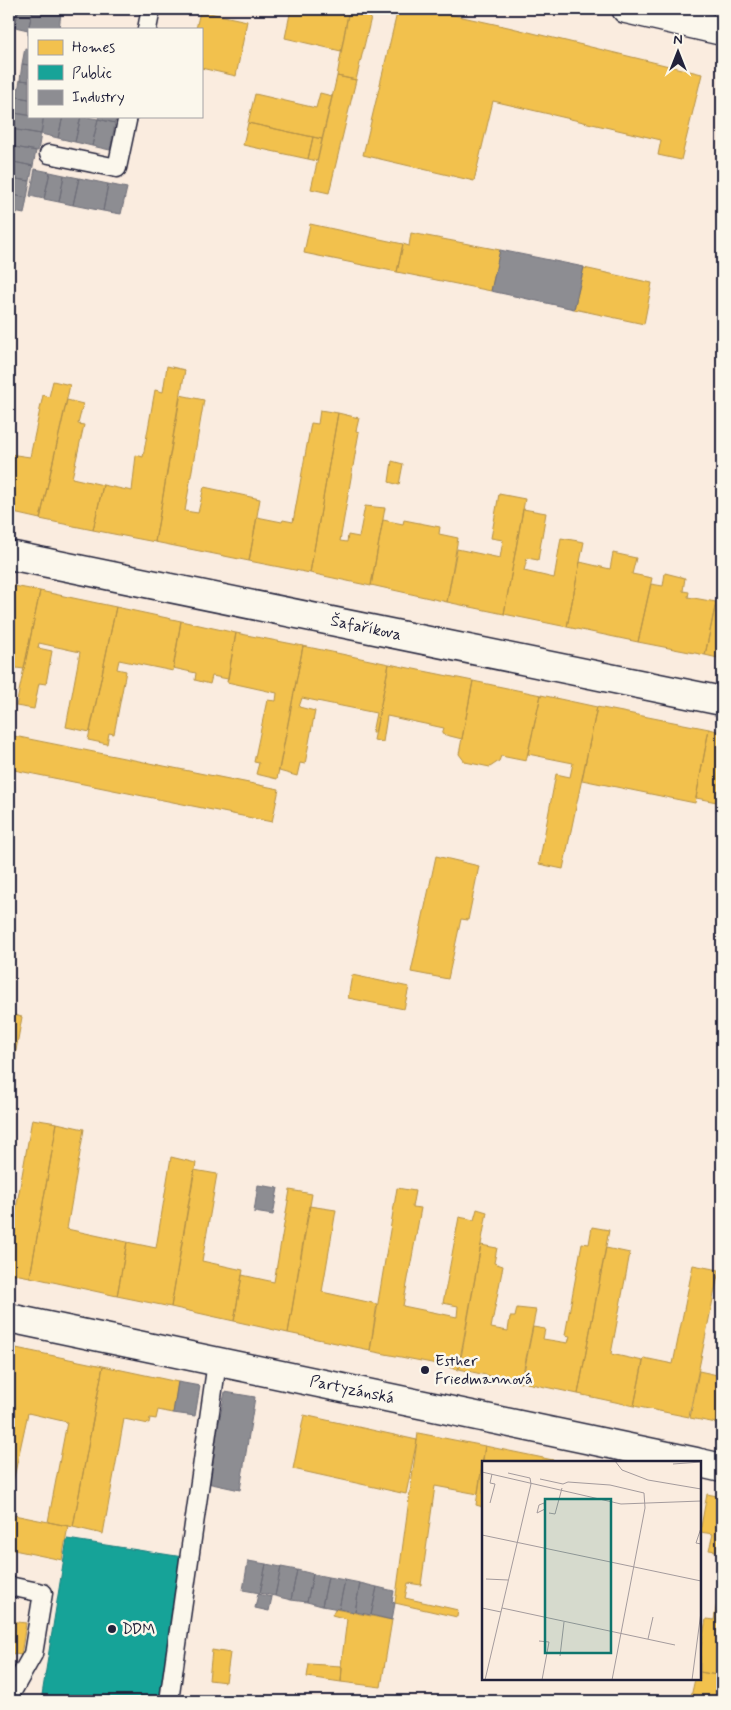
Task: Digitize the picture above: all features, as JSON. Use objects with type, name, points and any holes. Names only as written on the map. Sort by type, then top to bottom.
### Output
[{"type":"street","points":[[626,9],[722,31]]},
{"type":"street","name":"Šafaříkova","points":[[9,555],[722,701]]},
{"type":"street","name":"Partyzánská","points":[[9,1318],[691,1461]]},
{"type":"street","points":[[701,1463],[722,1468]]},
{"type":"lane","points":[[146,28],[151,9]]},
{"type":"lane","points":[[49,154],[117,168],[128,118]]},
{"type":"lane","points":[[169,1701],[217,1362]]},
{"type":"lane","points":[[9,1586],[43,1592],[33,1654],[10,1695],[9,1701]]},
{"type":"building: Homes","points":[[291,9],[349,9],[341,51],[285,38]]},
{"type":"building: Homes","points":[[349,9],[373,9],[356,80],[337,76]]},
{"type":"building: Homes","points":[[398,9],[426,9],[702,74],[681,160],[658,155],[661,140],[493,101],[474,181],[363,155]]},
{"type":"building: Homes","points":[[200,11],[247,21],[236,76],[202,68],[202,28],[196,28]]},
{"type":"building: Homes","points":[[337,76],[356,80],[329,193],[311,189]]},
{"type":"building: Homes","points":[[320,93],[332,96],[322,139],[248,123],[255,94],[316,108]]},
{"type":"building: Homes","points":[[248,123],[313,137],[308,159],[243,145]]},
{"type":"building: Homes","points":[[313,137],[322,139],[317,161],[308,159]]},
{"type":"building: Homes","points":[[310,224],[403,244],[397,272],[304,253]]},
{"type":"building: Homes","points":[[411,233],[500,250],[491,291],[397,272],[403,244],[409,246]]},
{"type":"building: Homes","points":[[584,268],[652,283],[644,324],[574,309]]},
{"type":"building: Homes","points":[[167,366],[185,370],[155,542],[93,530],[103,485],[132,491],[136,455],[143,457],[155,390],[163,392]]},
{"type":"building: Homes","points":[[53,381],[70,385],[40,519],[9,512],[9,454],[30,457],[43,395],[49,397]]},
{"type":"building: Homes","points":[[180,395],[204,400],[185,511],[198,513],[204,487],[260,499],[249,561],[155,542]]},
{"type":"building: Homes","points":[[67,400],[83,404],[78,424],[84,425],[72,478],[103,485],[93,530],[40,519]]},
{"type":"building: Homes","points":[[320,410],[338,413],[310,573],[249,561],[257,517],[282,522],[283,520],[293,522],[311,423],[318,424]]},
{"type":"building: Homes","points":[[338,413],[359,418],[356,431],[359,432],[340,541],[347,542],[348,535],[359,537],[365,506],[385,508],[371,586],[310,573]]},
{"type":"building: Homes","points":[[392,461],[403,464],[399,485],[389,482]]},
{"type":"building: Homes","points":[[499,494],[525,499],[504,614],[447,602],[457,549],[500,558],[503,540],[491,538]]},
{"type":"building: Homes","points":[[523,509],[546,513],[538,560],[527,558],[524,571],[554,578],[561,538],[584,542],[567,627],[504,614]]},
{"type":"building: Homes","points":[[383,520],[403,524],[404,520],[440,527],[439,534],[458,538],[447,602],[371,585]]},
{"type":"building: Homes","points":[[613,553],[636,558],[632,574],[652,578],[638,642],[567,627],[580,562],[610,569]]},
{"type":"building: Homes","points":[[665,573],[685,578],[683,591],[689,592],[688,597],[716,602],[705,655],[638,642],[651,584],[663,586]]},
{"type":"building: Homes","points":[[9,585],[40,591],[24,669],[9,667]]},
{"type":"building: Homes","points":[[40,591],[116,607],[90,732],[66,727],[80,652],[39,643],[38,648],[52,651],[46,684],[39,683],[34,709],[16,706]]},
{"type":"building: Homes","points":[[717,598],[722,599],[722,659],[705,655]]},
{"type":"building: Homes","points":[[116,607],[181,621],[173,671],[119,660],[117,669],[126,671],[114,734],[109,733],[107,744],[88,740]]},
{"type":"building: Homes","points":[[181,621],[236,633],[228,679],[212,676],[210,684],[195,680],[196,673],[173,668]]},
{"type":"building: Homes","points":[[236,633],[303,646],[277,779],[256,774],[259,763],[254,762],[267,700],[276,701],[277,693],[227,682]]},
{"type":"building: Homes","points":[[303,646],[389,664],[375,733],[372,733],[376,713],[302,698],[299,707],[315,711],[305,764],[300,763],[297,776],[279,771]]},
{"type":"building: Homes","points":[[389,664],[473,681],[462,739],[442,734],[444,728],[387,716],[383,742],[374,740]]},
{"type":"building: Homes","points":[[473,681],[541,695],[526,761],[501,756],[499,761],[490,767],[465,762],[459,754]]},
{"type":"building: Homes","points":[[541,695],[597,707],[563,869],[539,864],[556,774],[570,777],[573,763],[528,754]]},
{"type":"building: Homes","points":[[597,707],[709,729],[695,803],[582,780]]},
{"type":"building: Homes","points":[[709,729],[722,732],[722,803],[696,798]]},
{"type":"building: Homes","points":[[9,735],[279,789],[272,822],[9,769]]},
{"type":"building: Homes","points":[[436,856],[479,866],[468,920],[461,919],[448,979],[411,972]]},
{"type":"building: Homes","points":[[352,975],[409,987],[404,1009],[348,998]]},
{"type":"building: Homes","points":[[9,1014],[22,1017],[9,1089]]},
{"type":"building: Homes","points":[[32,1119],[57,1123],[30,1277],[9,1273],[9,1225],[13,1226]]},
{"type":"building: Homes","points":[[57,1123],[84,1129],[67,1229],[127,1242],[117,1296],[30,1277]]},
{"type":"building: Homes","points":[[171,1157],[196,1163],[171,1307],[117,1296],[127,1242],[156,1248]]},
{"type":"building: Homes","points":[[194,1170],[217,1174],[202,1261],[243,1270],[234,1321],[171,1307]]},
{"type":"building: Homes","points":[[397,1188],[415,1191],[412,1207],[421,1208],[403,1306],[457,1317],[458,1306],[443,1303],[459,1217],[474,1220],[477,1209],[487,1212],[458,1370],[442,1365],[370,1351]]},
{"type":"building: Homes","points":[[290,1190],[312,1194],[288,1333],[234,1321],[242,1275],[274,1282]]},
{"type":"building: Homes","points":[[309,1206],[336,1210],[322,1292],[377,1304],[370,1350],[288,1333]]},
{"type":"building: Homes","points":[[592,1227],[609,1230],[578,1394],[522,1382],[533,1327],[545,1329],[543,1339],[568,1343],[570,1336],[565,1335],[582,1243],[589,1244]]},
{"type":"building: Homes","points":[[481,1245],[497,1248],[494,1263],[503,1266],[491,1328],[508,1331],[510,1317],[515,1317],[517,1308],[536,1310],[521,1383],[459,1369]]},
{"type":"building: Homes","points":[[606,1248],[630,1253],[611,1354],[643,1361],[634,1406],[578,1394]]},
{"type":"building: Homes","points":[[693,1265],[719,1270],[689,1417],[634,1406],[644,1358],[673,1364]]},
{"type":"building: Homes","points":[[9,1346],[16,1348],[9,1381]]},
{"type":"building: Homes","points":[[16,1348],[103,1366],[73,1527],[48,1522],[67,1422],[28,1413],[9,1500],[9,1381]]},
{"type":"building: Homes","points":[[103,1366],[178,1382],[173,1413],[158,1410],[156,1419],[150,1418],[149,1424],[124,1419],[103,1534],[73,1527]]},
{"type":"building: Homes","points":[[699,1371],[722,1376],[722,1424],[690,1418]]},
{"type":"building: Homes","points":[[304,1415],[417,1440],[406,1494],[293,1469]]},
{"type":"building: Homes","points":[[418,1433],[485,1446],[478,1494],[435,1486],[421,1585],[408,1583],[405,1598],[458,1610],[457,1617],[395,1603]]},
{"type":"building: Homes","points":[[485,1446],[553,1460],[552,1461],[483,1461]]},
{"type":"building: Homes","points":[[482,1466],[482,1507],[476,1505]]},
{"type":"building: Homes","points":[[707,1494],[722,1497],[722,1552],[709,1550],[713,1534],[701,1532]]},
{"type":"building: Homes","points":[[9,1514],[68,1526],[62,1560],[9,1549]]},
{"type":"building: Homes","points":[[722,1574],[722,1603],[717,1602]]},
{"type":"building: Homes","points":[[717,1602],[722,1603],[722,1676],[701,1672],[701,1646],[706,1619],[714,1620]]},
{"type":"building: Homes","points":[[335,1609],[392,1620],[381,1687],[341,1682],[341,1666],[347,1619],[332,1615]]},
{"type":"building: Homes","points":[[9,1621],[26,1623],[21,1655],[9,1653]]},
{"type":"building: Homes","points":[[212,1650],[230,1653],[226,1682],[209,1680]]},
{"type":"building: Homes","points":[[309,1664],[341,1666],[341,1682],[307,1677]]},
{"type":"building: Homes","points":[[701,1672],[722,1676],[722,1701],[690,1701],[695,1680],[701,1680]]},
{"type":"building: Public","name":"DDM","points":[[67,1539],[183,1557],[160,1701],[41,1701]]},
{"type":"building: Industry","points":[[9,9],[19,9],[13,33],[9,32]]},
{"type":"building: Industry","points":[[19,9],[33,9],[28,30],[15,27]]},
{"type":"building: Industry","points":[[33,9],[61,13],[59,28],[28,28]]},
{"type":"building: Industry","points":[[25,48],[28,49],[28,65],[22,64]]},
{"type":"building: Industry","points":[[22,64],[28,65],[28,81],[20,80]]},
{"type":"building: Industry","points":[[20,80],[28,81],[28,99],[17,97]]},
{"type":"building: Industry","points":[[17,97],[28,99],[28,115],[14,113]]},
{"type":"building: Industry","points":[[14,113],[28,115],[28,118],[43,118],[41,134],[11,129]]},
{"type":"building: Industry","points":[[44,118],[63,118],[58,138],[41,134]]},
{"type":"building: Industry","points":[[63,118],[81,118],[75,142],[58,138]]},
{"type":"building: Industry","points":[[81,118],[98,119],[92,146],[75,142]]},
{"type":"building: Industry","points":[[98,118],[116,118],[115,123]]},
{"type":"building: Industry","points":[[98,119],[115,123],[110,150],[92,146]]},
{"type":"building: Industry","points":[[11,129],[41,134],[38,151],[9,146]]},
{"type":"building: Industry","points":[[9,146],[36,151],[33,166],[9,161]]},
{"type":"building: Industry","points":[[9,161],[33,166],[30,181],[9,178]]},
{"type":"building: Industry","points":[[35,169],[50,172],[44,199],[30,196]]},
{"type":"building: Industry","points":[[50,172],[64,175],[59,202],[44,199]]},
{"type":"building: Industry","points":[[64,175],[79,178],[73,205],[59,202]]},
{"type":"building: Industry","points":[[9,178],[30,181],[27,198],[9,194]]},
{"type":"building: Industry","points":[[79,178],[108,184],[103,211],[73,205]]},
{"type":"building: Industry","points":[[108,184],[127,188],[121,214],[103,211]]},
{"type":"building: Industry","points":[[9,194],[27,198],[24,214],[9,211]]},
{"type":"building: Industry","points":[[500,250],[584,267],[574,309],[491,291]]},
{"type":"building: Industry","points":[[258,1185],[278,1188],[273,1215],[254,1212]]},
{"type":"building: Industry","points":[[178,1382],[200,1386],[195,1416],[173,1413]]},
{"type":"building: Industry","points":[[225,1392],[255,1397],[240,1490],[207,1483]]},
{"type":"building: Industry","points":[[248,1561],[266,1564],[260,1593],[243,1590]]},
{"type":"building: Industry","points":[[266,1564],[281,1567],[275,1596],[260,1593]]},
{"type":"building: Industry","points":[[281,1567],[297,1570],[291,1600],[275,1596]]},
{"type":"building: Industry","points":[[297,1570],[313,1574],[307,1602],[291,1600]]},
{"type":"building: Industry","points":[[313,1574],[328,1577],[322,1606],[307,1602]]},
{"type":"building: Industry","points":[[328,1577],[345,1580],[339,1609],[322,1606]]},
{"type":"building: Industry","points":[[345,1580],[360,1583],[355,1612],[339,1609]]},
{"type":"building: Industry","points":[[360,1583],[377,1587],[371,1615],[355,1612]]},
{"type":"building: Industry","points":[[377,1587],[394,1591],[392,1602],[395,1603],[392,1620],[371,1615]]},
{"type":"building: Industry","points":[[258,1594],[272,1597],[269,1611],[255,1608]]},
{"type":"place","name":"Esther Friedmannová","points":[[425,1370]]},
{"type":"place","name":"DDM","points":[[112,1629]]}]
